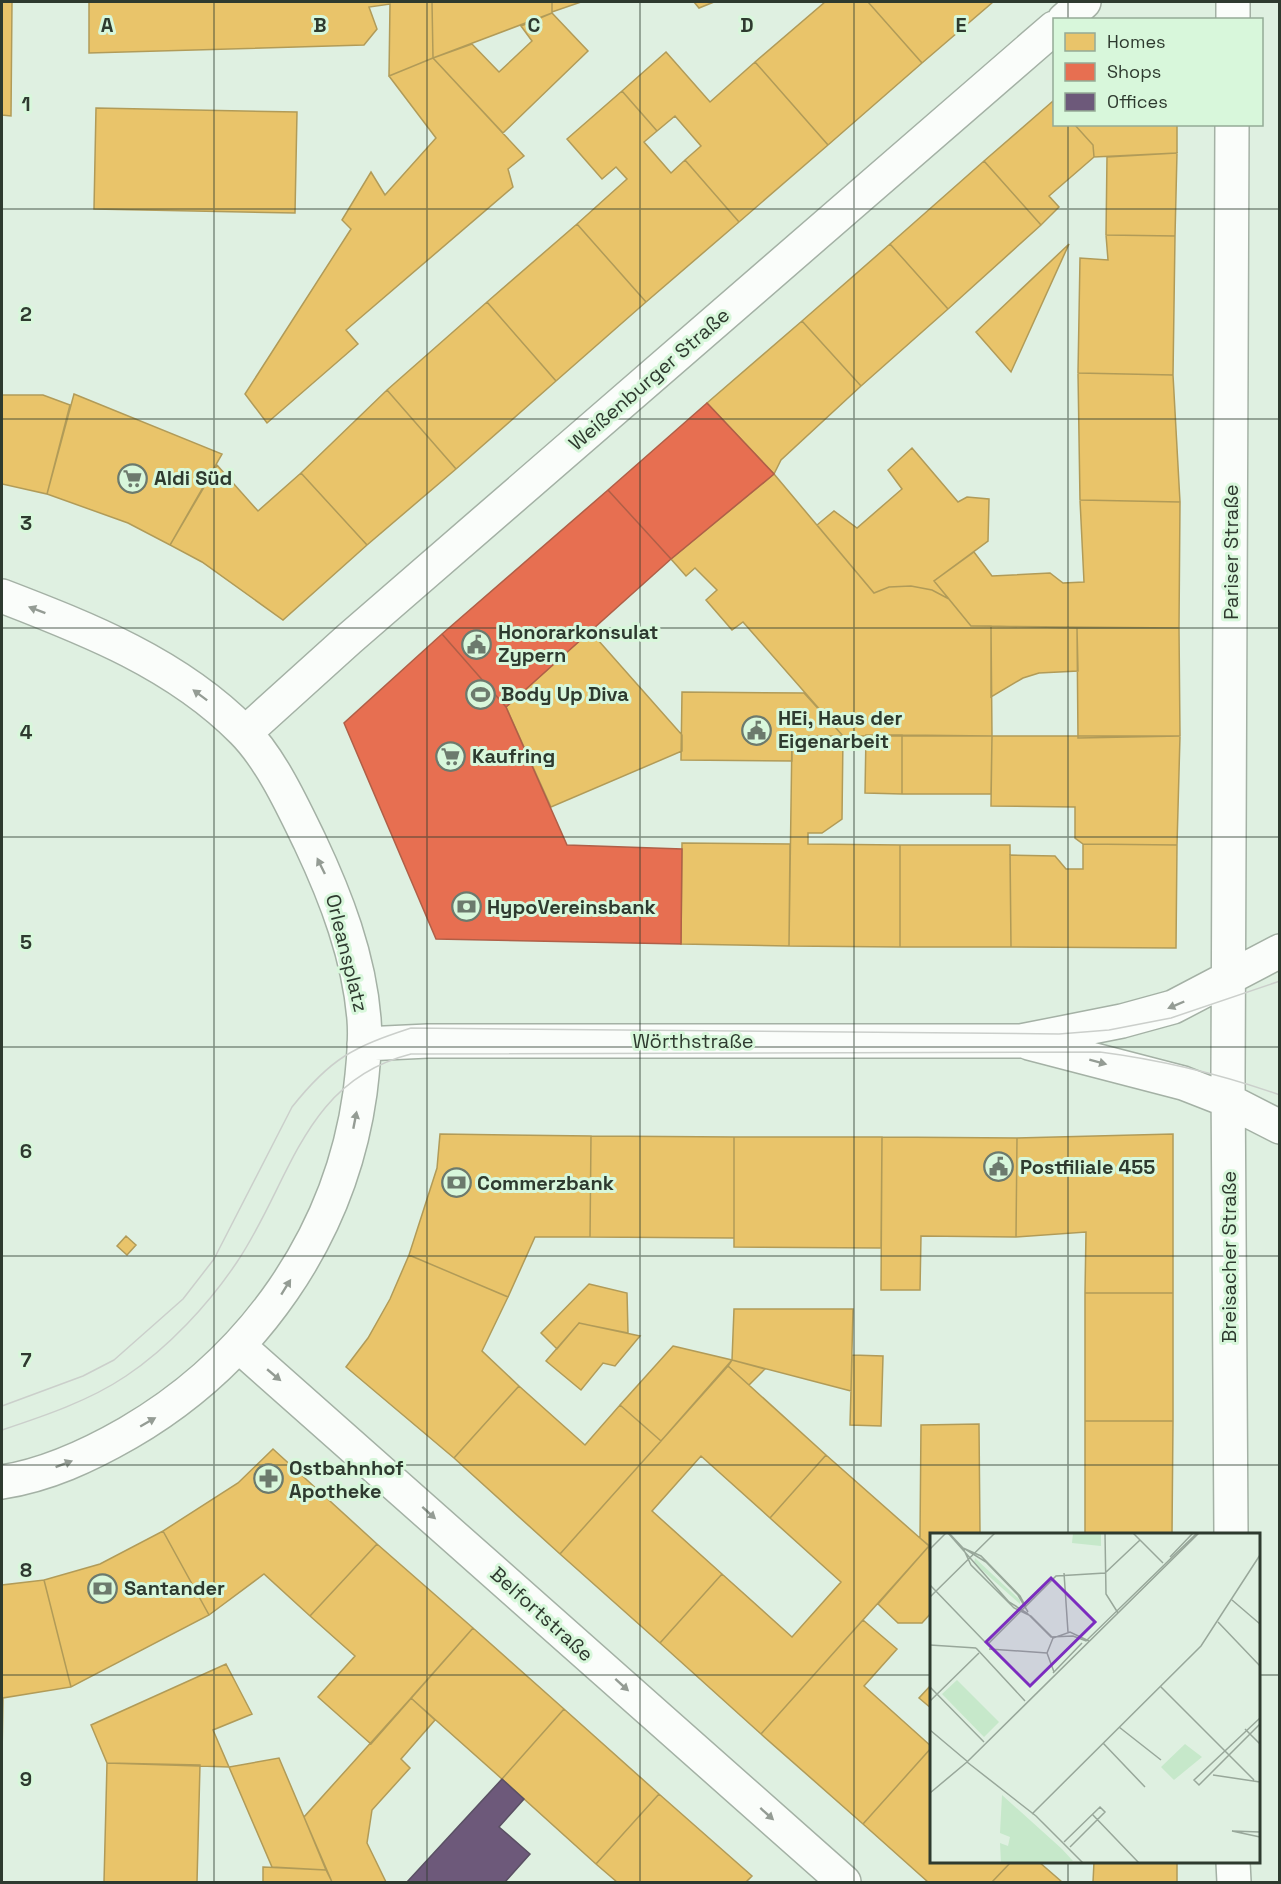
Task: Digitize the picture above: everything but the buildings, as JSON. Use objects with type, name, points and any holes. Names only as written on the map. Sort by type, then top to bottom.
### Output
[{"type":"street","points":[[1066,18],[1084,2]]},
{"type":"street","points":[[1233,2],[1233,18]]},
{"type":"street","name":"Weißenburger Straße","points":[[245,733],[1053,29]]},
{"type":"street","name":"Pariser Straße","points":[[1229,980],[1232,126]]},
{"type":"street","name":"Orleansplatz","points":[[2,596],[73,623],[157,665],[201,694],[245,733],[275,777],[336,898],[362,995],[364,1044],[357,1114],[340,1177],[312,1245],[281,1294],[240,1347],[168,1410],[97,1451],[30,1477],[2,1482]]},
{"type":"street","name":"Wörthstraße","points":[[364,1044],[428,1041],[1021,1041],[1122,1021],[1173,1007],[1229,980],[1280,951]]},
{"type":"street","name":"Breisacher Straße","points":[[1229,980],[1231,1533]]},
{"type":"street","name":"Wörthstraße","points":[[1021,1041],[1183,1083],[1228,1101],[1280,1127]]},
{"type":"street","name":"Belfortstraße","points":[[240,1347],[844,1882]]},
{"type":"street","points":[[1233,1863],[1234,1882]]},
{"type":"tram line","points":[[2,1406],[83,1376],[114,1360],[183,1299],[214,1259],[292,1107],[306,1090],[331,1065],[344,1056],[373,1041],[411,1028],[1059,1034],[1109,1030],[1171,1018],[1280,981]]},
{"type":"tram line","points":[[2,1430],[82,1400],[112,1385],[142,1365],[172,1339],[214,1294],[237,1262],[256,1231],[304,1138],[323,1111],[346,1087],[375,1067],[411,1054],[1100,1052],[1191,1069],[1280,1095]]},
{"type":"place","name":"Aldi Süd","points":[[133,478]]},
{"type":"place","name":"Honorarkonsulat Zypern","points":[[477,644]]},
{"type":"place","name":"Body Up Diva","points":[[480,694]]},
{"type":"place","name":"HEi, Haus der Eigenarbeit","points":[[757,730]]},
{"type":"place","name":"Kaufring","points":[[451,756]]},
{"type":"place","name":"HypoVereinsbank","points":[[466,907]]},
{"type":"place","name":"Postfiliale 455","points":[[999,1167]]},
{"type":"place","name":"Commerzbank","points":[[456,1183]]},
{"type":"place","name":"Ostbahnhof Apotheke","points":[[268,1479]]},
{"type":"place","name":"Santander","points":[[103,1588]]}]
